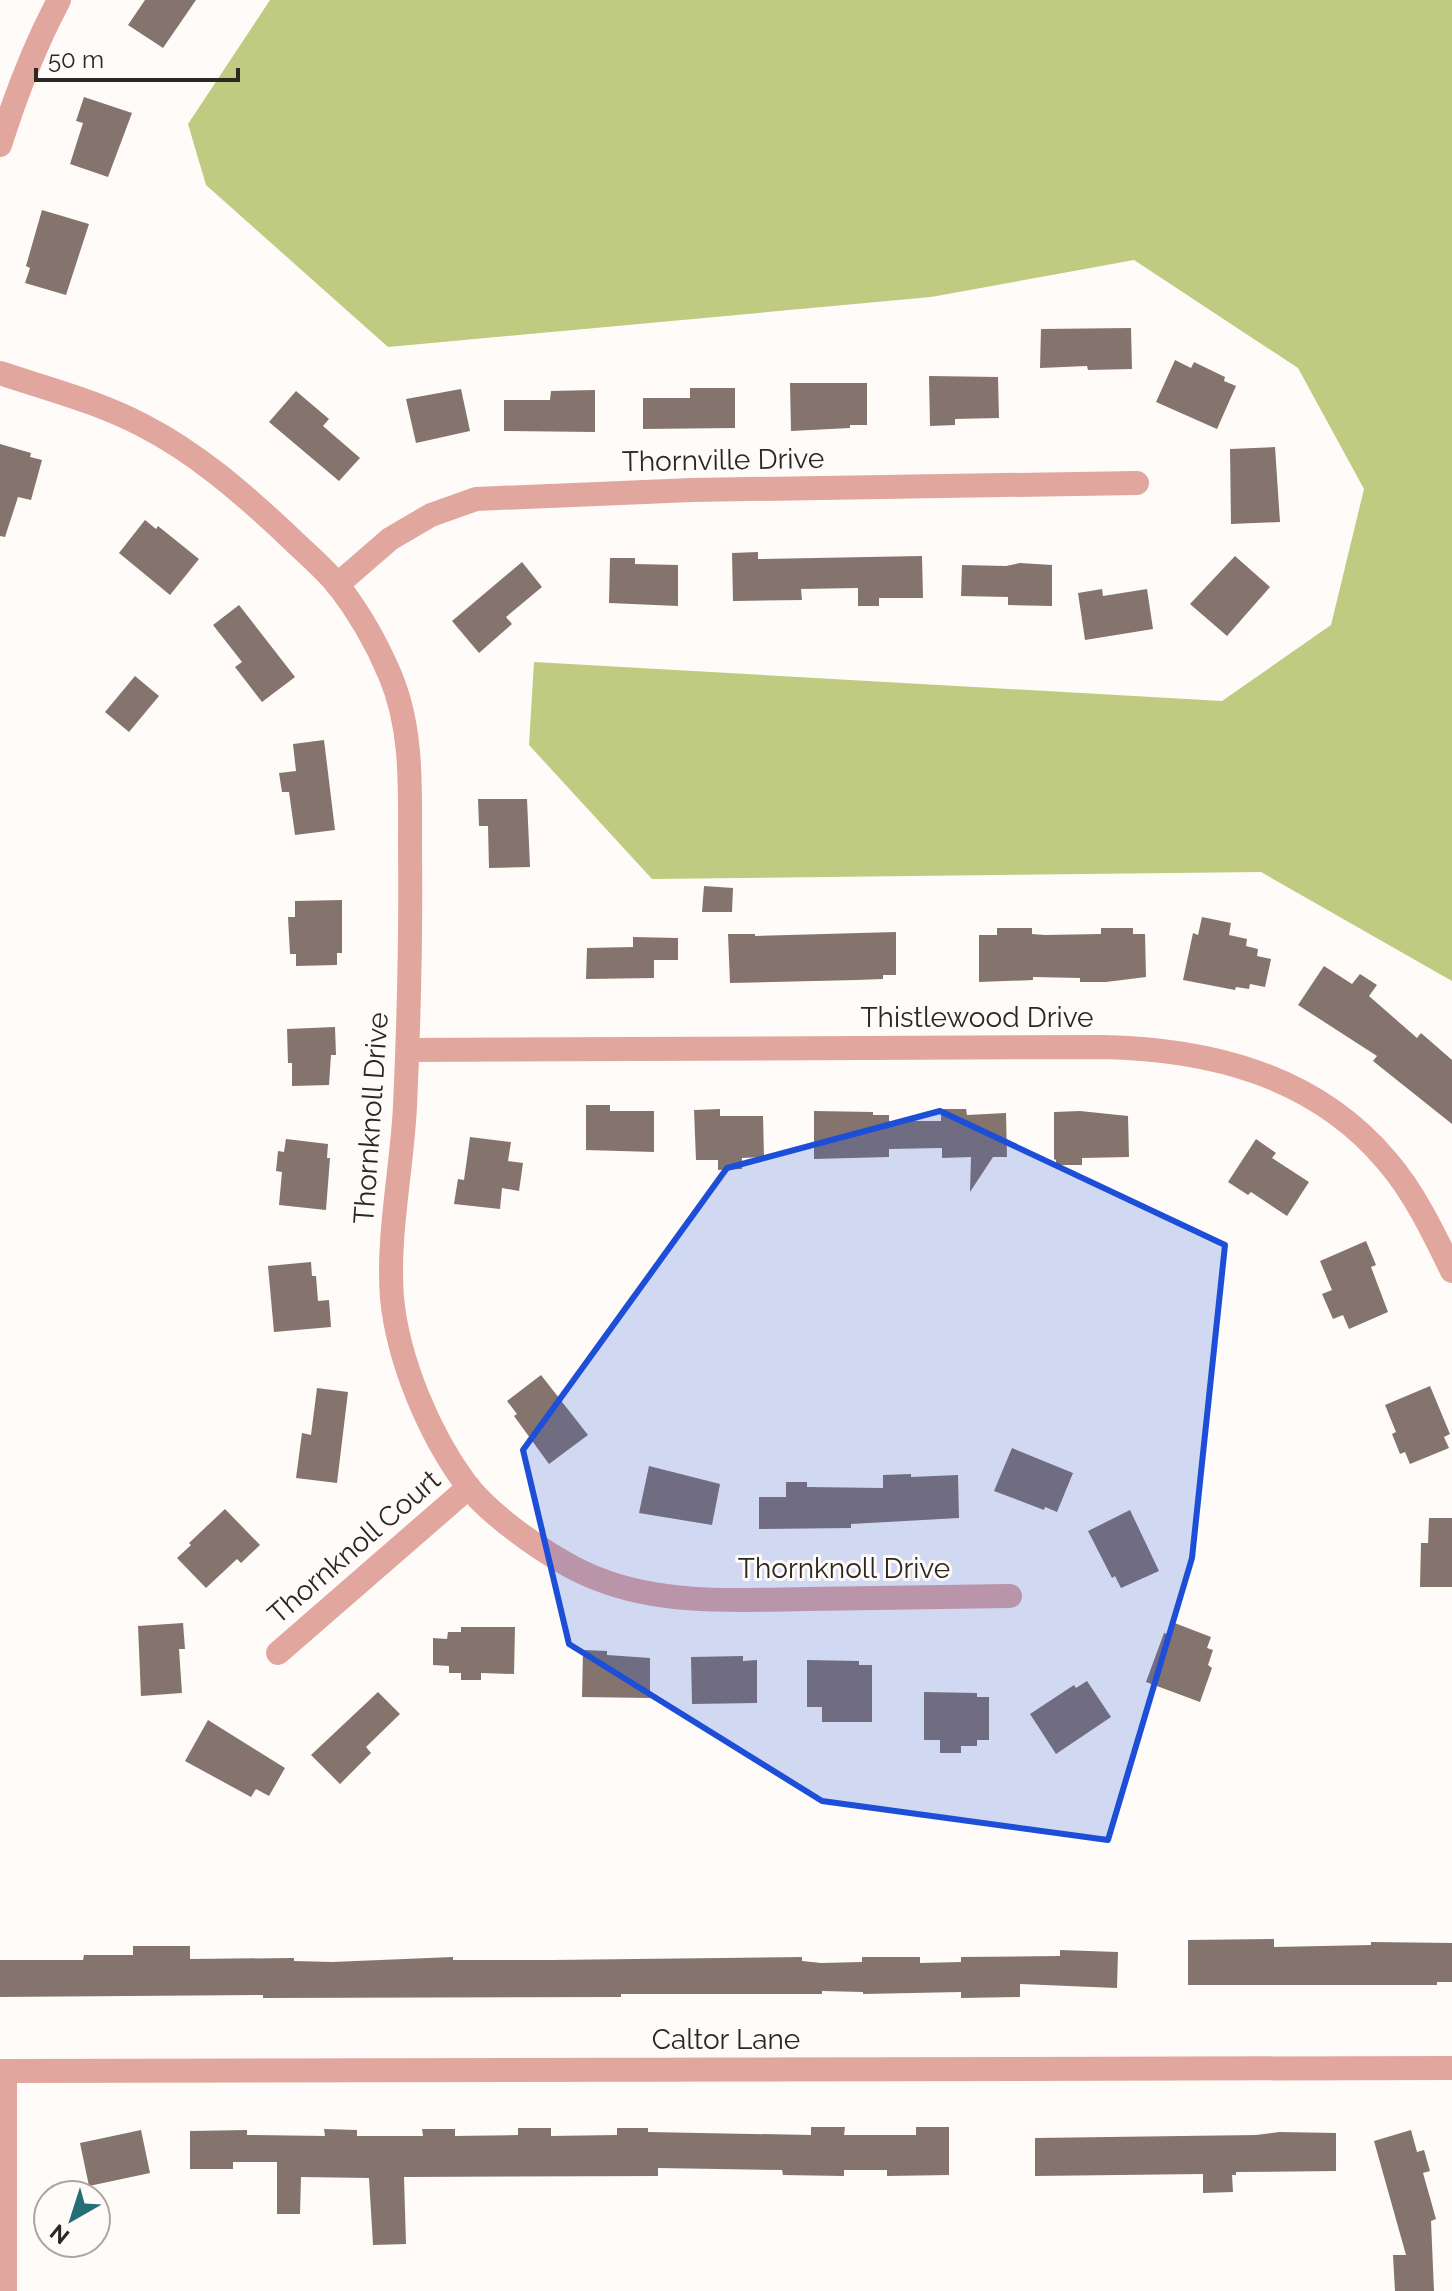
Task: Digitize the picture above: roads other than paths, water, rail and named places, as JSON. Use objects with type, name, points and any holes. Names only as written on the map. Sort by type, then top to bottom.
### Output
[{"type":"street","points":[[0,145],[18,86],[59,0]]},
{"type":"street","name":"Thornknoll Drive","points":[[0,373],[89,401],[143,425],[194,457],[242,494],[337,585],[374,643],[391,678],[403,716],[409,766],[411,908],[402,1160],[391,1257],[396,1323],[402,1351],[426,1414],[469,1487],[507,1523],[569,1564],[597,1579],[635,1590],[680,1597],[750,1600],[1010,1596]]},
{"type":"street","name":"Thornville Drive","points":[[337,585],[390,539],[431,515],[476,499],[708,490],[1137,483]]},
{"type":"street","name":"Thistlewood Drive","points":[[408,1050],[1102,1047],[1144,1048],[1219,1059],[1266,1074],[1314,1099],[1357,1130],[1388,1162],[1414,1200],[1452,1271]]},
{"type":"street","name":"Thornknoll Court","points":[[278,1653],[469,1487]]},
{"type":"street","name":"Caltor Lane","points":[[2,2071],[1452,2068]]},
{"type":"street","points":[[2,2071],[5,2291]]}]
